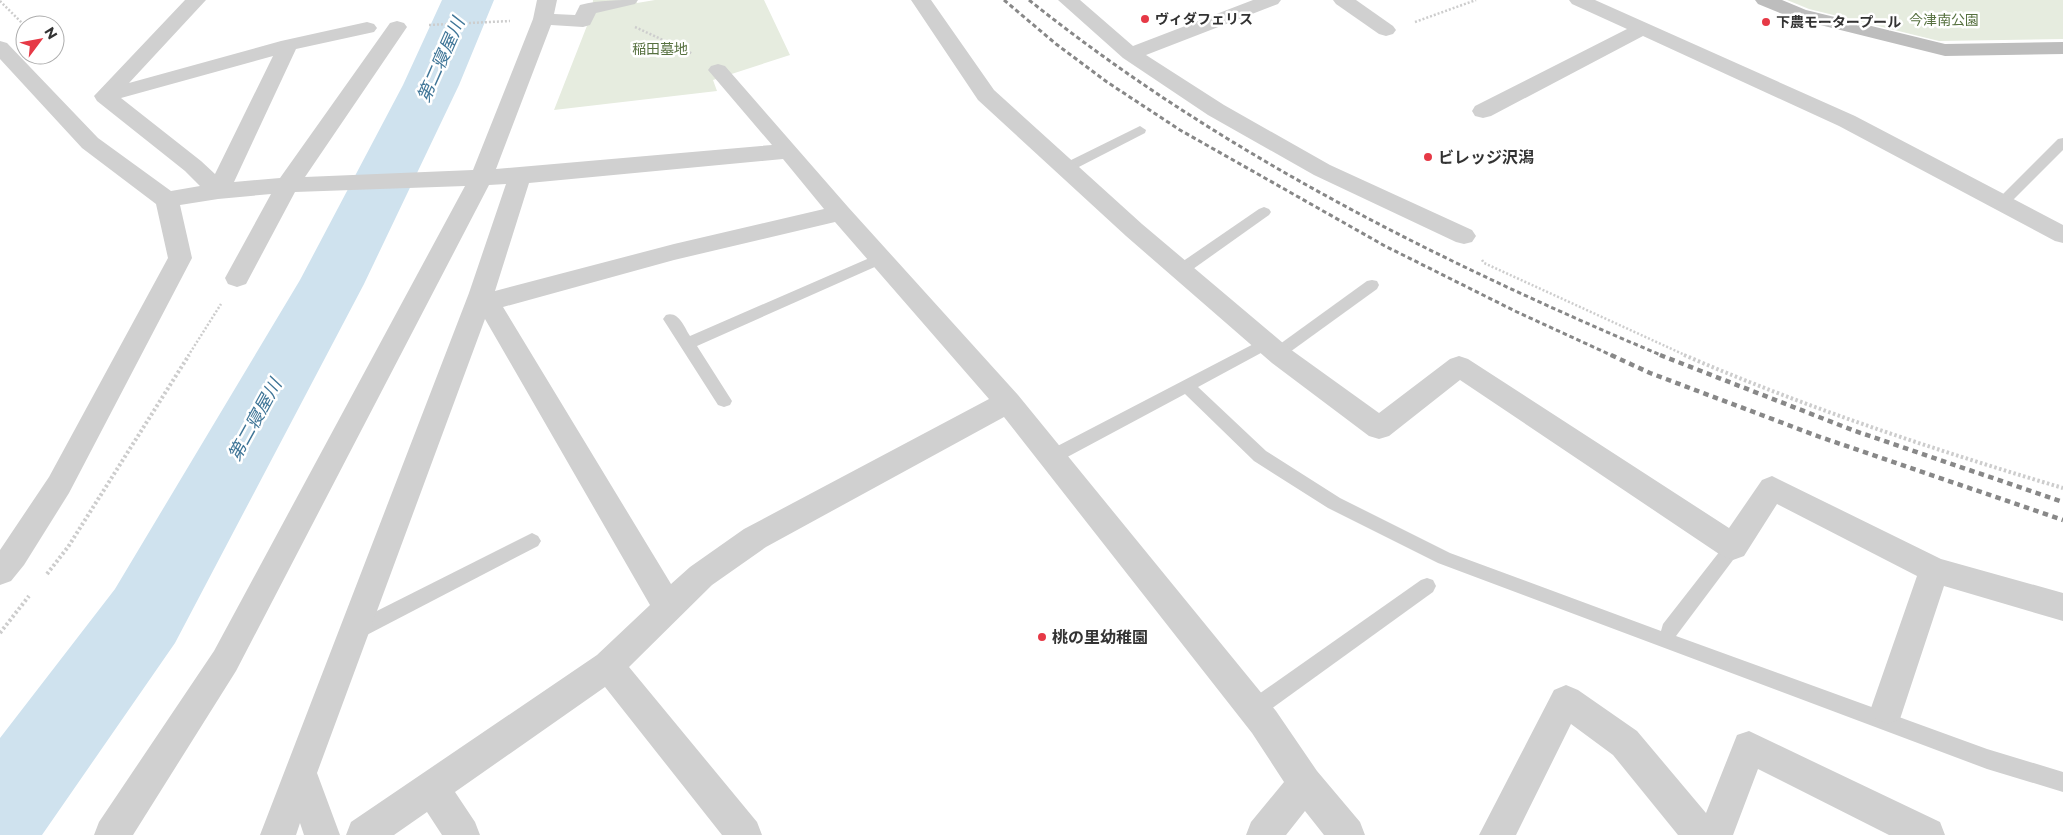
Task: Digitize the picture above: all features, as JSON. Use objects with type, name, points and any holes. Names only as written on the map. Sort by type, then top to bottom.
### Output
[{"type":"street","points":[[105,96],[196,0]]},
{"type":"street","points":[[112,835],[224,660],[482,176],[545,10],[583,21],[587,9],[628,0]]},
{"type":"street","points":[[921,0],[986,95],[1181,270],[1272,348],[1379,428],[1459,366],[1733,547],[1772,488],[1934,570],[2063,607]]},
{"type":"street","points":[[1068,0],[1130,54],[1216,110],[1322,170],[1464,236]]},
{"type":"street","points":[[1130,54],[1270,0]]},
{"type":"street","points":[[1343,0],[1386,30]]},
{"type":"street","points":[[1579,0],[1847,121],[2063,235]]},
{"type":"street","points":[[1765,0],[1799,14],[1945,50],[2063,48]]},
{"type":"street","points":[[237,278],[286,185],[397,27]]},
{"type":"street","points":[[105,96],[288,45],[367,28]]},
{"type":"street","points":[[1483,111],[1642,29]]},
{"type":"street","points":[[218,191],[288,45]]},
{"type":"street","points":[[0,47],[90,143],[167,200],[180,258],[59,485],[13,556],[0,572]]},
{"type":"street","points":[[718,70],[840,212],[1008,402],[1264,722],[1305,783],[1347,835]]},
{"type":"street","points":[[105,96],[193,166],[218,191]]},
{"type":"street","points":[[167,200],[218,191],[286,185],[520,176],[789,151]]},
{"type":"street","points":[[278,835],[300,773],[484,297],[520,176]]},
{"type":"street","points":[[484,297],[840,212]]},
{"type":"street","points":[[484,297],[668,607]]},
{"type":"street","points":[[364,835],[608,666],[701,576],[755,538],[1008,402]]},
{"type":"street","points":[[1888,708],[1934,570]]},
{"type":"street","points":[[608,666],[744,835]]},
{"type":"street","points":[[1497,835],[1566,701],[1625,743],[1701,835]]},
{"type":"street","points":[[1715,835],[1750,746],[1926,835]]},
{"type":"street","points":[[300,773],[322,835]]},
{"type":"street","points":[[1264,835],[1305,783]]},
{"type":"street","points":[[432,788],[462,835]]},
{"type":"lane","points":[[1066,168],[1140,130]]},
{"type":"lane","points":[[2002,203],[2063,142]]},
{"type":"lane","points":[[1181,270],[1264,212]]},
{"type":"lane","points":[[687,344],[881,258]]},
{"type":"lane","points":[[1052,457],[1187,386],[1272,348],[1372,285]]},
{"type":"lane","points":[[671,319],[724,401]]},
{"type":"lane","points":[[1187,386],[1260,456],[1334,503],[1444,558],[1987,759],[2063,782]]},
{"type":"lane","points":[[354,632],[532,541]]},
{"type":"lane","points":[[1670,630],[1733,547]]},
{"type":"lane","points":[[1253,710],[1427,586]]},
{"type":"path","points":[[1386,30],[1405,26],[1476,0]]},
{"type":"path","points":[[0,1],[15,16]]},
{"type":"path","points":[[397,27],[545,10]]},
{"type":"path","points":[[583,21],[631,24],[712,63],[718,70]]},
{"type":"path","points":[[1464,236],[1484,263],[1678,351],[1774,391],[2002,470],[2063,488]]},
{"type":"path","points":[[43,578],[68,547],[237,278]]},
{"type":"path","points":[[0,633],[31,594]]},
{"type":"green space","name":"稲田墓地","points":[[593,0],[636,0],[637,3],[655,0],[764,0],[790,55],[713,80],[717,91],[554,110],[592,13]]},
{"type":"green space","name":"今津南公園","points":[[1787,0],[2063,0],[2063,39],[1939,41],[1809,9]]},
{"type":"waterway","name":"第二寝屋川","points":[[0,814],[145,616],[331,284],[431,85],[468,0]]},
{"type":"railway","points":[[1004,0],[1056,44],[1107,82],[1180,130],[1385,246],[1517,312],[1613,356]]},
{"type":"railway","points":[[1029,0],[1102,55],[1177,107],[1254,155],[1333,200],[1496,282],[1663,356]]},
{"type":"railway","points":[[1611,355],[1650,373],[1820,437],[2063,520]]},
{"type":"railway","points":[[1660,355],[1855,431],[2063,502]]},
{"type":"place","name":"ヴィダフェリス","points":[[1145,19]]},
{"type":"place","name":"下農モータープール","points":[[1766,22]]},
{"type":"place","name":"ビレッジ沢潟","points":[[1428,157]]},
{"type":"place","name":"桃の里幼稚園","points":[[1042,637]]}]
